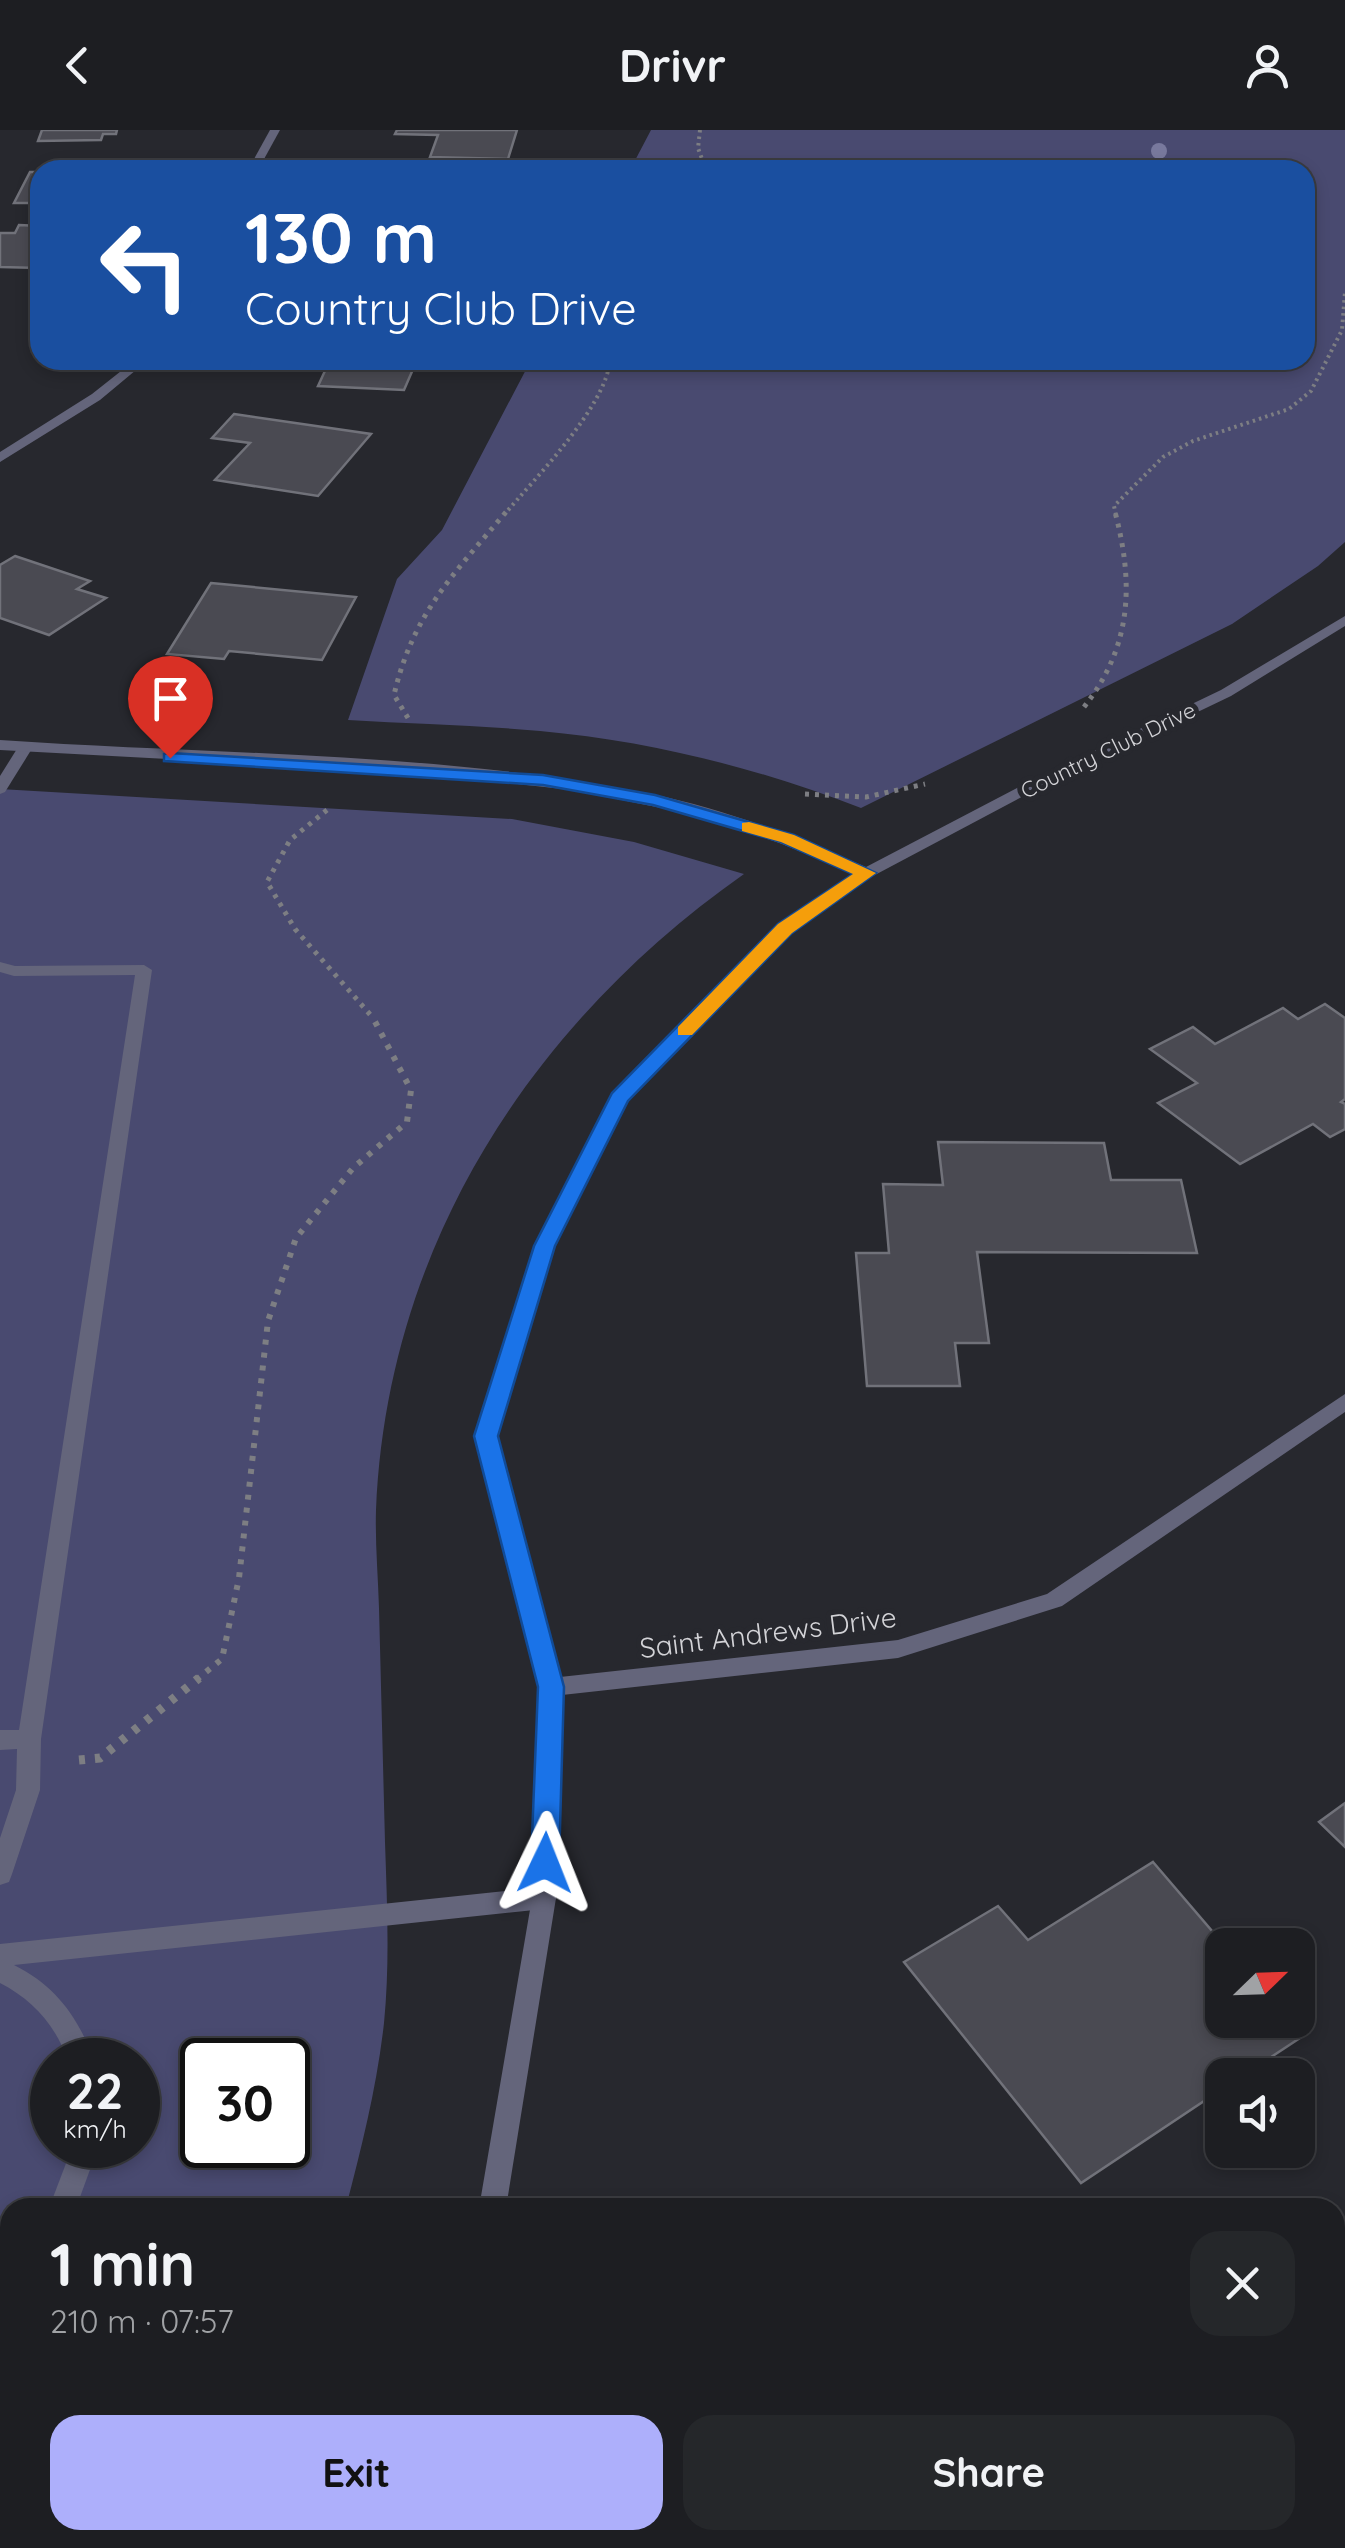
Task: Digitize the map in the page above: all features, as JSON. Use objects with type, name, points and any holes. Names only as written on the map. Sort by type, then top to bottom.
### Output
[{"type":"street","points":[[259,160],[276,130]]},
{"type":"street","points":[[0,458],[96,397],[130,370]]},
{"type":"street","name":"Country Club Drive","points":[[494,2198],[544,1898],[551,1687],[486,1436],[544,1246],[620,1098],[785,928],[867,873],[1026,789],[1226,693],[1345,620]]},
{"type":"street","points":[[0,745],[543,780],[655,800],[787,838],[867,873]]},
{"type":"street","points":[[0,789],[25,747]]},
{"type":"street","points":[[0,967],[144,970],[27,1752],[28,1790],[0,1874]]},
{"type":"street","name":"Saint Andrews Drive","points":[[551,1687],[898,1649],[1054,1600],[1345,1402]]},
{"type":"street","points":[[0,1740],[27,1752]]},
{"type":"street","points":[[0,1955],[544,1898]]},
{"type":"street","points":[[0,1970],[28,1983],[69,2025],[73,2038]]},
{"type":"street","points":[[66,2198],[77,2168]]},
{"type":"path","points":[[700,130],[698,148],[702,160]]},
{"type":"path","points":[[1082,710],[1104,686],[1119,644],[1128,568],[1114,506],[1163,457],[1193,441],[1288,409],[1312,391],[1342,330],[1345,292]]},
{"type":"path","points":[[27,1752],[100,1758],[222,1658],[239,1578],[268,1321],[296,1238],[354,1168],[408,1122],[411,1090],[374,1020],[295,930],[267,882],[277,853],[306,823],[391,769],[432,733],[424,732],[402,714],[394,695],[413,632],[454,569],[577,430],[609,370]]},
{"type":"path","points":[[790,790],[857,799],[908,792],[941,778]]},
{"type":"shaded area","points":[[651,130],[1345,130],[1345,542],[1318,566],[1232,624],[861,808],[783,780],[663,749],[516,729],[348,720],[397,579],[442,530],[526,370],[1315,370],[1315,160],[635,160]]},
{"type":"shaded area","points":[[0,789],[512,819],[634,842],[744,874],[668,933],[599,999],[537,1071],[485,1148],[441,1232],[408,1320],[386,1413],[376,1510],[387,1955],[386,2000],[373,2093],[348,2198],[0,2198]]},
{"type":"building","points":[[42,130],[117,130],[116,134],[103,134],[101,140],[38,141]]},
{"type":"building","points":[[397,130],[517,130],[508,159],[430,157],[438,135],[395,134]]},
{"type":"building","points":[[30,172],[30,203],[14,203]]},
{"type":"building","points":[[19,225],[30,226],[30,268],[0,267],[0,233],[15,233]]},
{"type":"building","points":[[325,370],[413,370],[404,390],[318,386]]},
{"type":"building","points":[[234,414],[371,434],[318,496],[215,480],[250,443],[212,438]]},
{"type":"building","points":[[15,556],[90,581],[77,589],[106,598],[49,635],[0,618],[0,565]]},
{"type":"building","points":[[211,583],[356,597],[322,660],[229,651],[224,659],[167,654]]},
{"type":"building","points":[[1325,1004],[1345,1018],[1345,1099],[1341,1102],[1345,1104],[1345,1129],[1330,1137],[1313,1124],[1240,1164],[1158,1103],[1197,1083],[1150,1049],[1193,1027],[1215,1044],[1283,1008],[1298,1019]]},
{"type":"building","points":[[938,1142],[1104,1143],[1111,1180],[1181,1180],[1197,1253],[977,1252],[989,1343],[955,1343],[960,1386],[867,1386],[856,1253],[889,1253],[883,1184],[943,1185]]},
{"type":"building","points":[[1345,1803],[1345,1847],[1319,1822]]},
{"type":"building","points":[[1153,1862],[1209,1928],[1205,1928],[1205,2038],[1300,2038],[1270,2058],[1205,2058],[1205,2100],[1081,2183],[904,1962],[998,1906],[1028,1940]]},
{"type":"slow traffic","points":[[685,1031],[785,928],[867,873],[787,838],[749,827]]},
{"type":"route","points":[[170,758],[543,780],[655,800],[787,838],[867,873],[785,928],[620,1098],[544,1246],[486,1436],[551,1687],[545,1863]]}]
